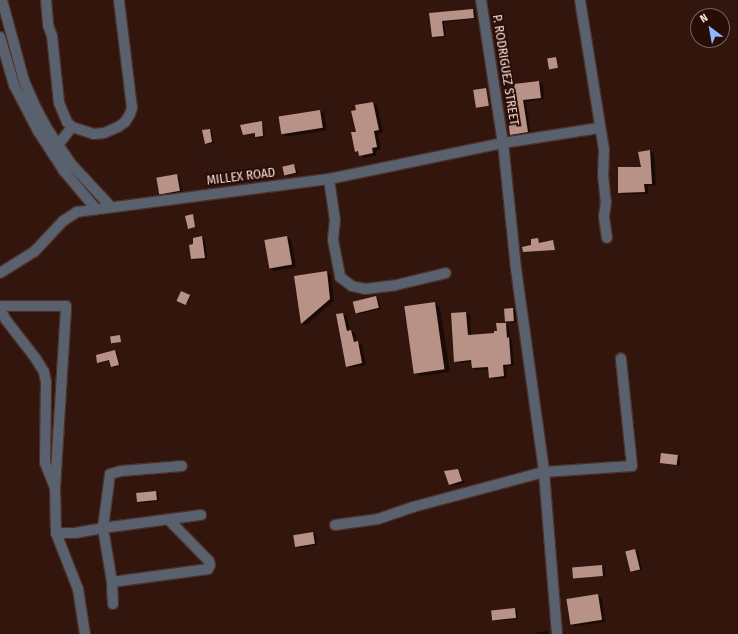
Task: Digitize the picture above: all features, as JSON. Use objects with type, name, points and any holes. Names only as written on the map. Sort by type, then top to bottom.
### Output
[{"type":"street","points":[[2,0],[24,82],[35,106],[58,145],[72,165],[111,207]]},
{"type":"street","points":[[46,0],[48,25],[52,36],[59,103],[67,122],[72,127],[94,134],[104,133],[118,127],[125,122],[132,108],[119,0]]},
{"type":"street","name":"P. RODRIGUEZ STREET","points":[[481,0],[503,143],[516,269],[544,472],[558,634]]},
{"type":"street","points":[[580,0],[599,128],[604,150],[603,175],[606,202],[604,217],[607,238]]},
{"type":"street","points":[[0,37],[14,85],[38,131],[64,171],[96,209]]},
{"type":"street","points":[[58,145],[72,127]]},
{"type":"street","name":"MILLEX ROAD","points":[[0,273],[34,252],[63,221],[77,212],[329,179],[503,143],[599,128]]},
{"type":"street","points":[[329,179],[335,220],[333,240],[340,277],[352,286],[366,289],[396,285],[446,272]]},
{"type":"street","points":[[55,488],[46,463],[46,382],[44,372],[36,358],[6,320],[2,313],[1,306],[66,306],[55,488],[56,533],[78,589],[85,634]]},
{"type":"street","points":[[335,525],[378,519],[413,507],[544,472],[632,466],[621,359]]},
{"type":"street","points":[[113,604],[112,582],[102,528],[110,474],[121,470],[182,466]]},
{"type":"street","points":[[56,533],[75,533],[201,515]]},
{"type":"street","points":[[112,582],[208,569],[210,565],[209,561],[169,520]]},
{"type":"building","points":[[473,9],[474,18],[442,21],[444,36],[432,37],[429,13]]},
{"type":"building","points":[[556,57],[558,68],[549,69],[547,59]]},
{"type":"building","points":[[539,81],[541,98],[523,100],[528,132],[510,135],[506,105],[516,104],[514,84]]},
{"type":"building","points":[[486,88],[489,106],[476,108],[473,90]]},
{"type":"building","points":[[373,102],[379,130],[374,131],[377,147],[372,148],[373,153],[359,156],[358,151],[355,152],[351,132],[356,132],[351,111],[356,110],[355,105]]},
{"type":"building","points":[[320,110],[323,128],[281,134],[279,117]]},
{"type":"building","points":[[262,121],[263,136],[255,137],[255,133],[243,135],[240,125]]},
{"type":"building","points":[[210,129],[212,142],[205,144],[202,130]]},
{"type":"building","points":[[650,150],[652,184],[644,184],[645,192],[618,193],[618,167],[641,167],[638,152]]},
{"type":"building","points":[[294,164],[296,173],[284,175],[282,167]]},
{"type":"building","points":[[177,174],[180,191],[159,194],[156,178]]},
{"type":"building","points":[[193,214],[195,227],[188,229],[185,216]]},
{"type":"building","points":[[202,236],[205,258],[191,259],[189,245],[193,244],[193,238]]},
{"type":"building","points":[[287,236],[292,265],[269,269],[264,240]]},
{"type":"building","points":[[538,238],[539,243],[553,240],[555,250],[523,252],[522,247],[531,245],[531,239]]},
{"type":"building","points":[[327,271],[330,299],[301,324],[294,276]]},
{"type":"building","points":[[181,291],[190,295],[186,305],[177,301]]},
{"type":"building","points":[[376,296],[379,308],[356,313],[353,302]]},
{"type":"building","points":[[435,302],[444,369],[414,374],[404,306]]},
{"type":"building","points":[[513,308],[514,321],[505,322],[504,309]]},
{"type":"building","points":[[466,312],[468,335],[494,333],[494,331],[497,331],[496,323],[506,323],[507,338],[509,337],[511,364],[503,365],[504,376],[489,378],[488,367],[472,368],[471,360],[454,362],[451,313]]},
{"type":"building","points":[[343,313],[347,331],[351,330],[354,342],[358,341],[362,363],[346,367],[336,314]]},
{"type":"building","points":[[120,335],[121,342],[111,343],[110,336]]},
{"type":"building","points":[[115,350],[119,365],[111,367],[109,360],[97,363],[96,355]]},
{"type":"building","points":[[661,453],[678,455],[677,465],[660,463]]},
{"type":"building","points":[[458,469],[462,481],[449,485],[444,471]]},
{"type":"building","points":[[156,491],[157,500],[137,502],[136,493]]},
{"type":"building","points":[[313,532],[315,544],[295,547],[293,535]]},
{"type":"building","points":[[635,549],[640,569],[630,572],[625,551]]},
{"type":"building","points":[[602,565],[603,576],[573,579],[572,568]]},
{"type":"building","points":[[598,594],[602,620],[570,625],[566,599]]},
{"type":"building","points":[[515,608],[516,618],[492,620],[491,611]]}]
